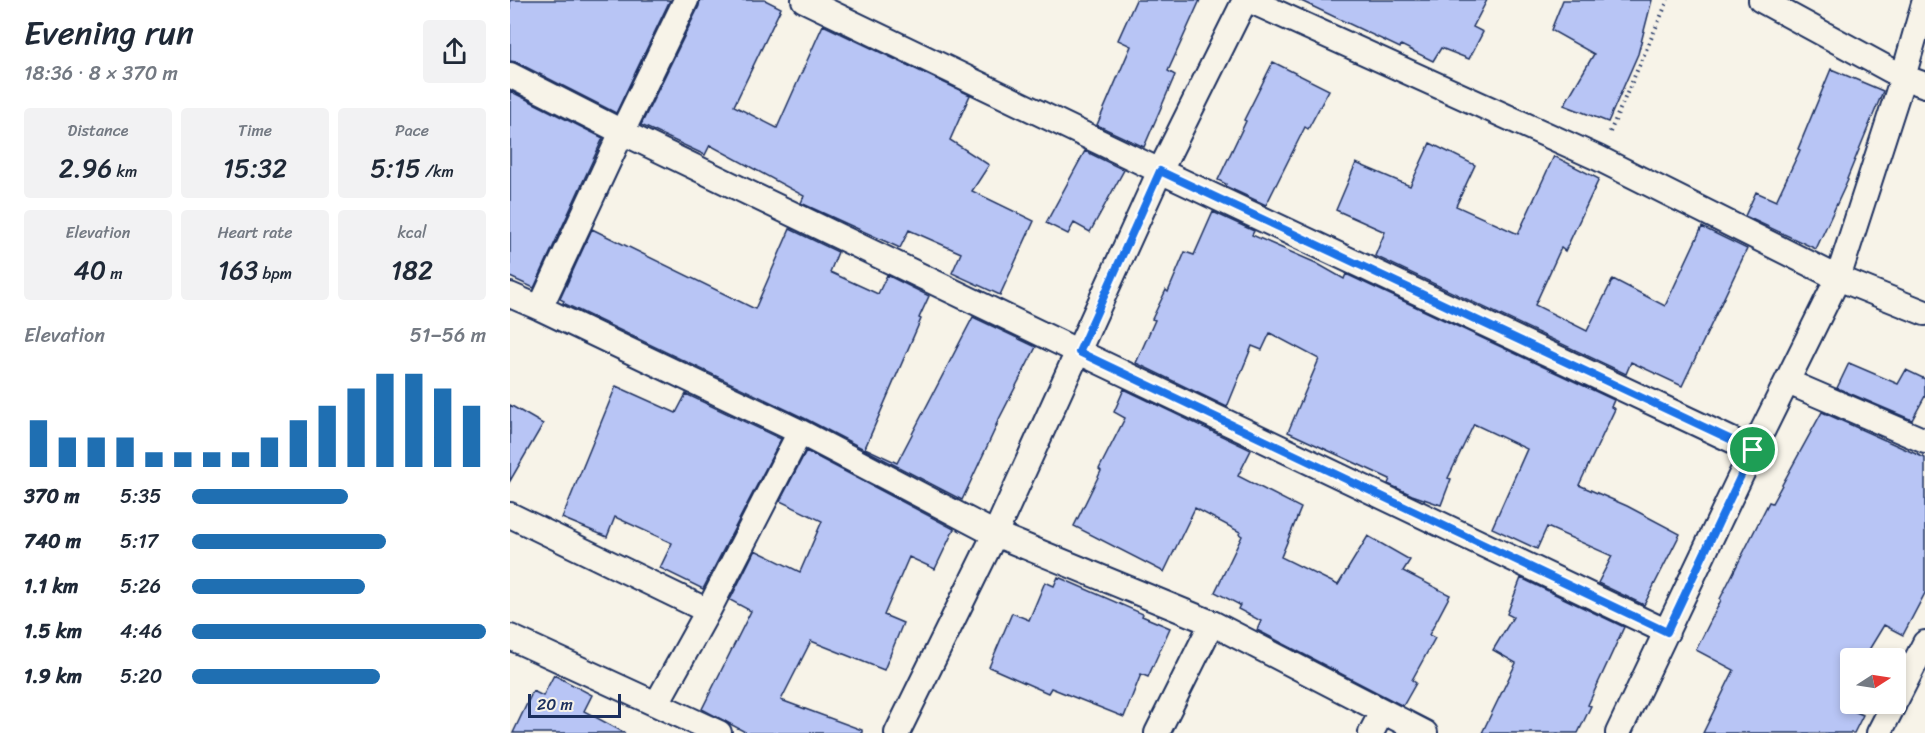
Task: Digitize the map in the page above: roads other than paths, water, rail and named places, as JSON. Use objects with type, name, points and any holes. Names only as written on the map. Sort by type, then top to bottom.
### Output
[{"type":"street","points":[[540,308],[686,0]]},
{"type":"street","points":[[804,0],[1160,171],[1753,450]]},
{"type":"street","points":[[897,733],[995,534],[1160,171],[1247,0],[1598,158],[1838,278],[1925,313]]},
{"type":"street","points":[[1761,0],[1914,81]]},
{"type":"street","points":[[1618,733],[1838,278],[1914,81],[1925,0]]},
{"type":"street","points":[[510,75],[622,132],[1667,632]]},
{"type":"street","points":[[510,295],[800,432],[995,534],[1212,623],[1376,722],[1425,733]]},
{"type":"street","points":[[1788,382],[1925,441]]},
{"type":"street","points":[[657,703],[708,611],[800,432]]},
{"type":"street","points":[[511,517],[708,611]]},
{"type":"street","points":[[1157,733],[1212,623]]},
{"type":"street","points":[[510,637],[719,733]]},
{"type":"street","points":[[1906,681],[1925,644]]},
{"type":"street","points":[[1879,733],[1889,714]]}]
